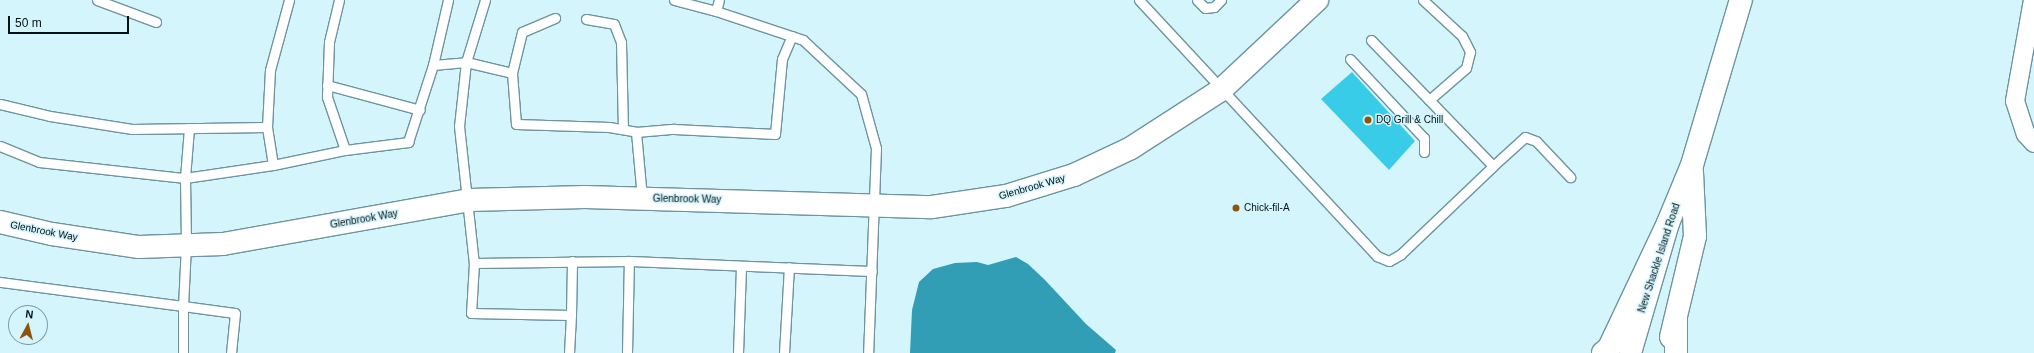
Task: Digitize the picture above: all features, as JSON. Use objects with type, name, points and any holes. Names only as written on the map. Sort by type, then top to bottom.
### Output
[{"type":"main road","name":"Glenbrook Way","points":[[0,222],[52,234],[139,247],[224,244],[469,200],[642,198],[875,204],[932,207],[992,198],[1074,175],[1131,148],[1221,90],[1316,0]]},
{"type":"main road","name":"New Shackle Island Road","points":[[1630,353],[1668,223],[1692,165],[1741,0]]},
{"type":"main road","name":"New Shackle Island Road","points":[[1667,353],[1695,236],[1692,165]]},
{"type":"main road","points":[[1604,353],[1609,348],[1668,223]]},
{"type":"main road","points":[[1676,319],[1676,353]]},
{"type":"street","points":[[2034,0],[2014,101],[2026,134],[2034,143]]},
{"type":"lane","points":[[97,0],[156,22]]},
{"type":"lane","points":[[273,165],[268,127],[270,70],[289,0]]},
{"type":"lane","points":[[339,0],[329,42],[327,97],[345,150]]},
{"type":"lane","points":[[0,146],[39,162],[185,178],[273,165],[345,150],[408,142],[420,110],[433,65],[448,0]]},
{"type":"lane","points":[[485,0],[466,62],[459,126],[469,200],[474,262],[472,313],[570,315]]},
{"type":"lane","points":[[674,0],[716,11],[803,40],[861,94],[876,148],[868,353]]},
{"type":"lane","points":[[716,11],[719,0]]},
{"type":"lane","points":[[1138,0],[1373,252],[1389,261],[1401,254],[1524,137],[1536,141],[1570,177]]},
{"type":"lane","points":[[1197,0],[1205,8],[1214,8],[1221,0]]},
{"type":"lane","points":[[1423,0],[1462,36],[1470,52],[1466,68],[1429,100]]},
{"type":"lane","points":[[555,18],[522,32],[512,73],[516,124],[622,129],[636,132],[674,129],[775,134],[782,59],[792,36]]},
{"type":"lane","points":[[586,19],[614,24],[622,42],[622,129]]},
{"type":"lane","points":[[1371,40],[1493,166]]},
{"type":"lane","points":[[1350,58],[1424,138],[1424,152]]},
{"type":"lane","points":[[433,65],[466,62],[512,73]]},
{"type":"lane","points":[[327,84],[420,110]]},
{"type":"lane","points":[[0,104],[50,116],[132,128],[268,127]]},
{"type":"lane","points":[[183,353],[183,306],[186,245],[185,178],[190,128]]},
{"type":"lane","points":[[636,132],[642,198]]},
{"type":"lane","points":[[569,353],[572,261]]},
{"type":"lane","points":[[474,262],[630,261],[872,271]]},
{"type":"lane","points":[[627,353],[630,261]]},
{"type":"lane","points":[[738,353],[741,266]]},
{"type":"lane","points":[[784,353],[789,267]]},
{"type":"lane","points":[[0,282],[235,313],[232,353]]},
{"type":"water","points":[[1016,257],[1028,264],[1045,280],[1086,324],[1116,350],[1115,353],[910,353],[912,310],[919,282],[933,269],[955,263],[977,262],[988,265]]},
{"type":"building","name":"DQ Grill & Chill","points":[[1352,72],[1415,141],[1389,170],[1321,99]]},
{"type":"place","name":"DQ Grill & Chill","points":[[1368,120]]},
{"type":"place","name":"Chick-fil-A","points":[[1236,208]]}]
